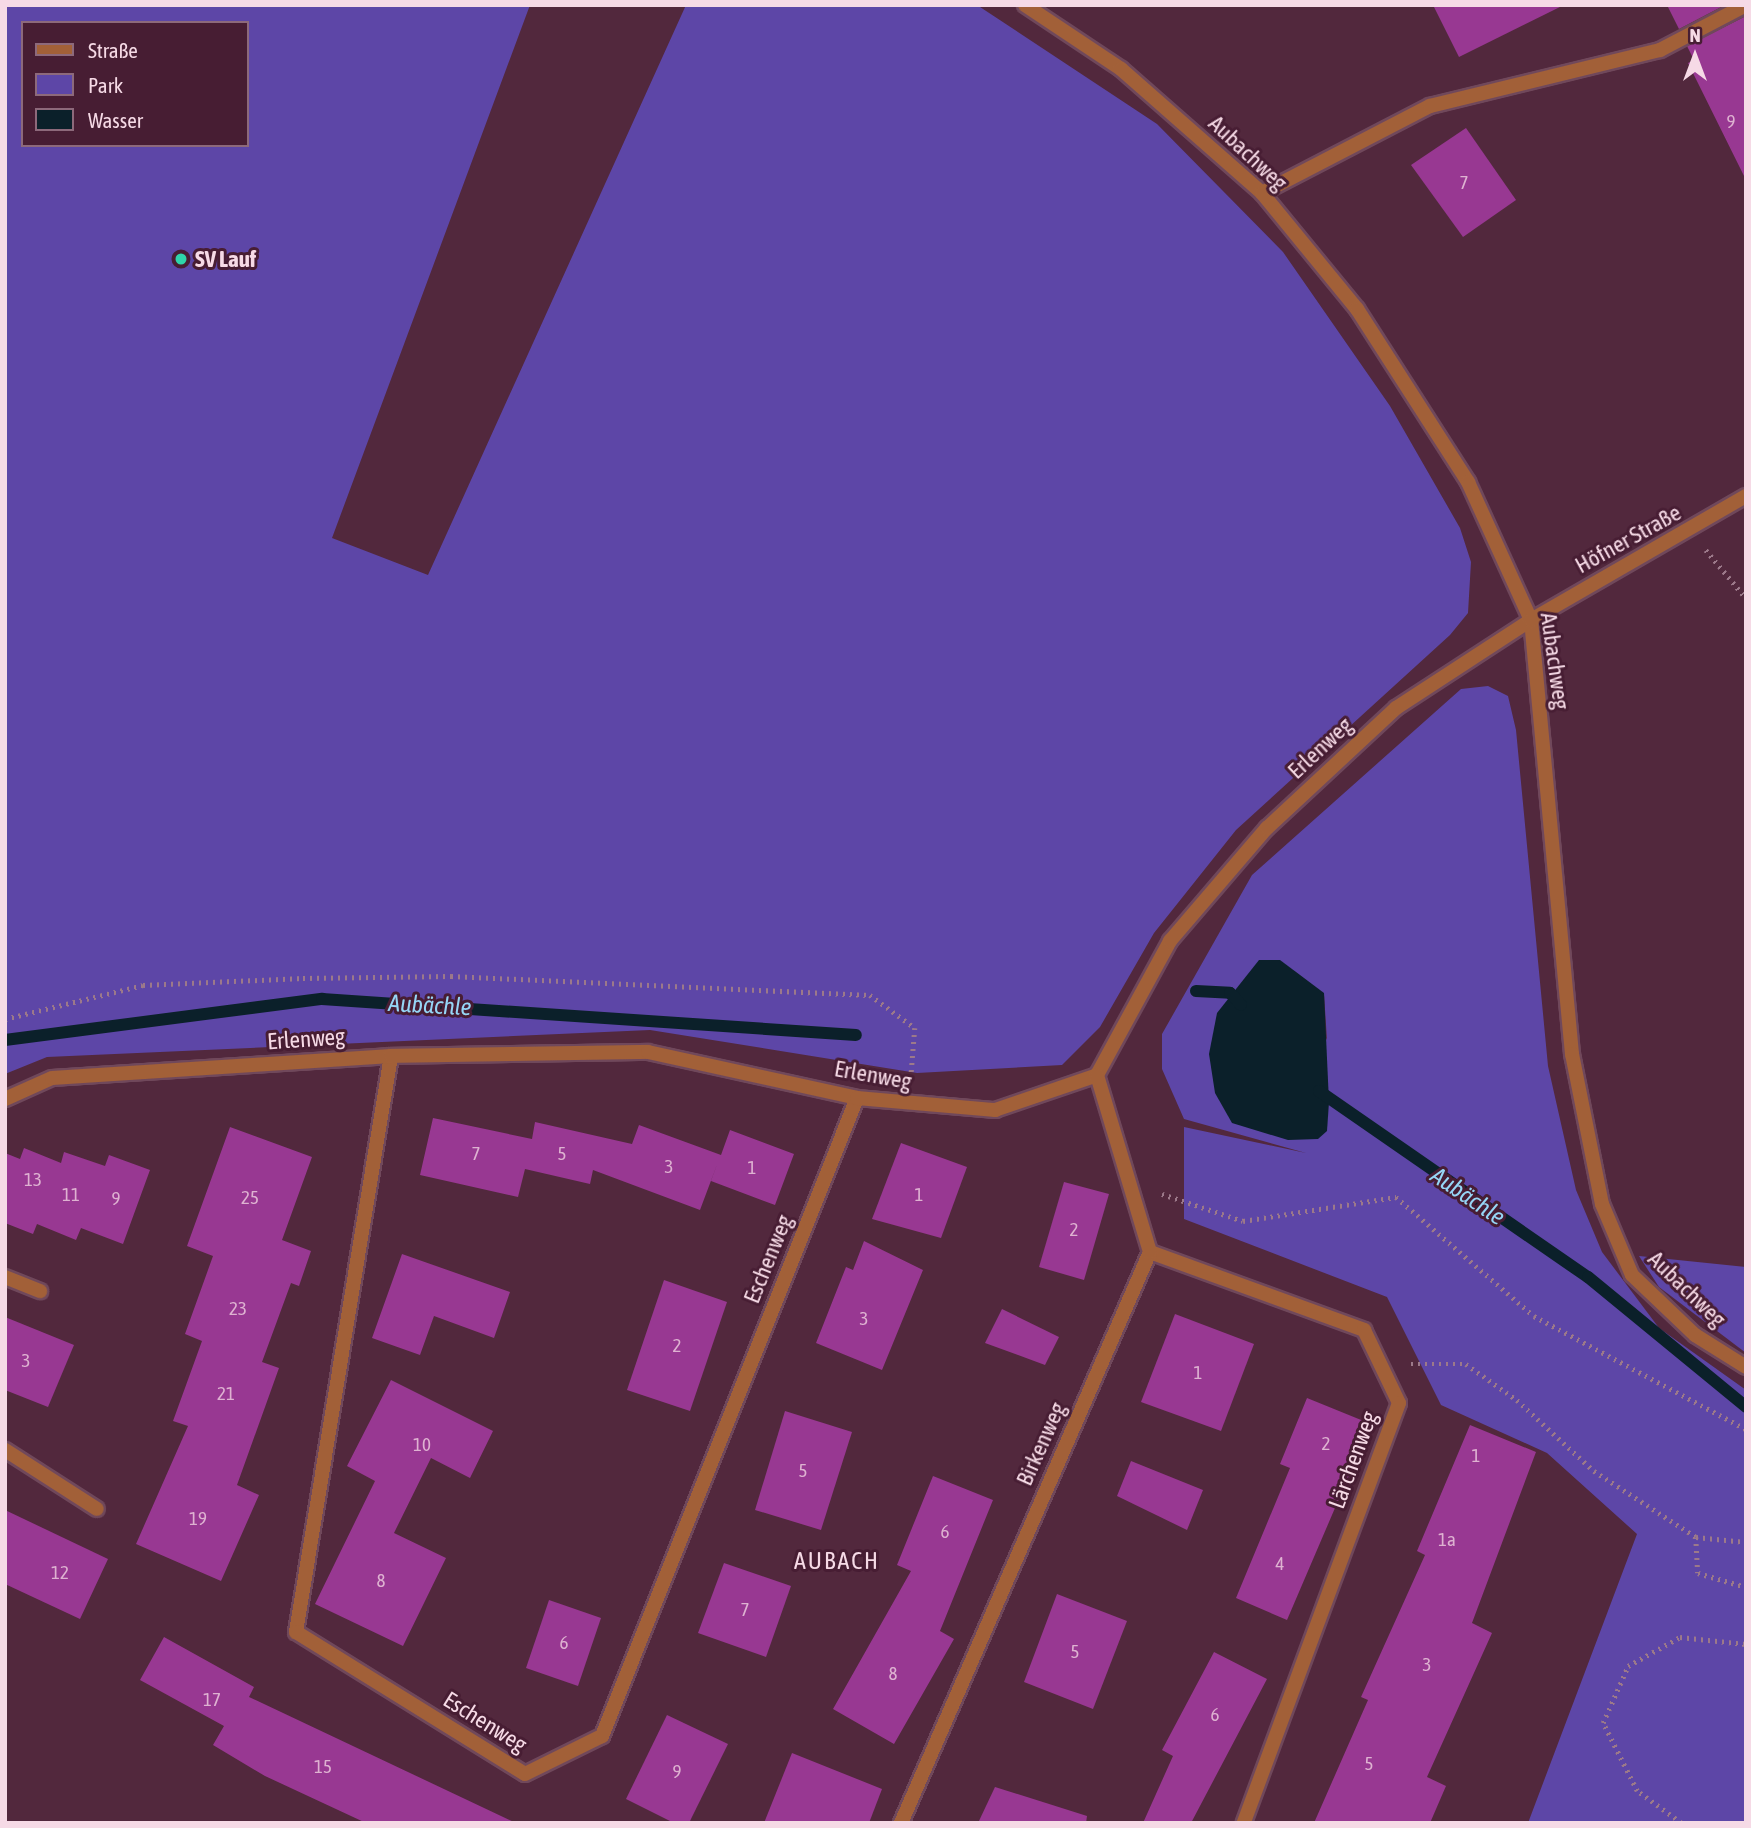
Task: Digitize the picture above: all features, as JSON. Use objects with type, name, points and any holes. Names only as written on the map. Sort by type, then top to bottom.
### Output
[{"type":"street","name":"Aubachweg","points":[[1025,5],[1121,69],[1262,193],[1357,309],[1468,482],[1531,620],[1572,1054],[1602,1204],[1632,1275],[1695,1335],[1746,1367]]},
{"type":"street","points":[[1262,193],[1430,106],[1648,54],[1746,5]]},
{"type":"street","name":"Höfner Straße","points":[[1531,620],[1691,532],[1746,496]]},
{"type":"street","name":"Erlenweg","points":[[5,1099],[52,1078],[391,1056],[648,1052],[857,1098],[909,1106],[995,1110],[1097,1075],[1170,941],[1267,828],[1396,708],[1531,620]]},
{"type":"street","name":"Eschenweg","points":[[391,1056],[296,1632],[525,1774],[602,1736],[857,1098]]},
{"type":"street","points":[[1097,1075],[1150,1252]]},
{"type":"street","name":"Lärchenweg","points":[[1150,1252],[1364,1329],[1399,1403],[1244,1823]]},
{"type":"street","name":"Birkenweg","points":[[901,1823],[1150,1252]]},
{"type":"street","points":[[5,1277],[40,1291]]},
{"type":"street","points":[[5,1450],[97,1509]]},
{"type":"path","points":[[1691,532],[1746,598]]},
{"type":"path","points":[[5,1019],[143,985],[303,978],[451,976],[870,995],[915,1028],[909,1106]]},
{"type":"path","points":[[1157,1193],[1243,1221],[1396,1197],[1534,1316],[1746,1429]]},
{"type":"path","points":[[1380,1364],[1466,1364],[1517,1400],[1594,1471],[1696,1537],[1746,1542]]},
{"type":"path","points":[[1696,1537],[1699,1573],[1746,1587]]},
{"type":"path","points":[[1681,1823],[1637,1791],[1603,1723],[1628,1666],[1680,1637],[1746,1644]]},
{"type":"green space","points":[[5,5],[530,5],[332,538],[428,575],[686,5],[977,5],[1157,124],[1283,252],[1390,406],[1460,528],[1471,562],[1468,613],[1450,635],[1236,830],[1154,933],[1100,1027],[1062,1065],[917,1073],[650,1030],[47,1057],[5,1074]]},
{"type":"green space","points":[[1488,686],[1508,696],[1516,730],[1548,1066],[1576,1190],[1602,1252],[1659,1328],[1746,1390],[1746,1823],[1528,1823],[1637,1534],[1547,1453],[1441,1405],[1387,1297],[1184,1219],[1184,1127],[1306,1153],[1184,1119],[1162,1069],[1162,1034],[1252,875],[1461,689]],"holes":[[[1293,970],[1324,994],[1327,1040]]]},
{"type":"green space","points":[[1639,1256],[1746,1267],[1746,1353],[1659,1287]]},
{"type":"water","points":[[1259,960],[1280,960],[1324,993],[1329,1102],[1327,1131],[1318,1139],[1288,1140],[1232,1123],[1215,1093],[1209,1054],[1217,1013]]},
{"type":"building","points":[[1433,5],[1564,5],[1459,57]]},
{"type":"building","points":[[1667,5],[1725,5],[1679,29]]},
{"type":"building","points":[[1746,16],[1746,180],[1688,63],[1694,60],[1687,46]]},
{"type":"building","points":[[1466,128],[1516,200],[1463,237],[1411,165]]},
{"type":"building","points":[[433,1118],[532,1139],[535,1122],[632,1144],[639,1125],[721,1155],[730,1130],[794,1154],[775,1205],[711,1181],[718,1162],[700,1210],[593,1170],[590,1184],[525,1169],[518,1197],[420,1175]]},
{"type":"building","points":[[230,1127],[312,1157],[282,1240],[311,1251],[299,1286],[291,1283],[262,1362],[279,1368],[237,1485],[259,1495],[221,1581],[136,1544],[188,1426],[173,1421],[202,1341],[185,1334],[213,1256],[187,1246]]},
{"type":"building","points":[[901,1143],[967,1167],[941,1238],[872,1219]]},
{"type":"building","points":[[24,1148],[61,1163],[64,1152],[105,1166],[109,1155],[150,1170],[123,1244],[81,1228],[76,1240],[37,1224],[33,1234],[5,1223],[5,1153],[20,1159]]},
{"type":"building","points":[[1064,1182],[1109,1194],[1084,1280],[1039,1267]]},
{"type":"building","points":[[864,1241],[923,1270],[882,1370],[816,1343],[846,1267],[853,1270]]},
{"type":"building","points":[[402,1254],[510,1292],[494,1338],[434,1316],[420,1355],[372,1338]]},
{"type":"building","points":[[664,1280],[727,1302],[690,1411],[627,1390]]},
{"type":"building","points":[[1002,1309],[1059,1337],[1045,1365],[985,1343]]},
{"type":"building","points":[[1175,1314],[1254,1344],[1221,1431],[1141,1402]]},
{"type":"building","points":[[5,1317],[74,1345],[48,1407],[5,1390]]},
{"type":"building","points":[[391,1380],[493,1431],[470,1478],[431,1458],[394,1533],[446,1558],[403,1646],[315,1604],[375,1481],[347,1466]]},
{"type":"building","points":[[1307,1398],[1371,1424],[1287,1620],[1236,1598],[1290,1468],[1280,1464]]},
{"type":"building","points":[[785,1411],[852,1432],[821,1530],[755,1510]]},
{"type":"building","points":[[1470,1425],[1536,1452],[1472,1623],[1492,1633],[1427,1777],[1446,1786],[1430,1823],[1314,1823],[1368,1700],[1361,1697],[1425,1555],[1417,1551]]},
{"type":"building","points":[[1131,1461],[1203,1490],[1187,1530],[1117,1496]]},
{"type":"building","points":[[933,1476],[993,1500],[940,1631],[954,1639],[894,1744],[833,1709],[911,1571],[897,1565]]},
{"type":"building","points":[[5,1510],[108,1559],[80,1619],[5,1584]]},
{"type":"building","points":[[724,1563],[791,1586],[766,1657],[698,1633]]},
{"type":"building","points":[[1057,1594],[1127,1621],[1093,1709],[1024,1682]]},
{"type":"building","points":[[549,1600],[601,1618],[578,1686],[526,1668]]},
{"type":"building","points":[[164,1637],[254,1687],[249,1697],[516,1823],[366,1823],[265,1776],[213,1745],[224,1726],[140,1680]]},
{"type":"building","points":[[1214,1652],[1267,1679],[1191,1823],[1143,1823],[1173,1756],[1162,1750]]},
{"type":"building","points":[[667,1715],[728,1744],[689,1823],[674,1823],[626,1799]]},
{"type":"building","points":[[792,1753],[882,1789],[869,1823],[764,1823]]},
{"type":"building","points":[[995,1787],[1087,1816],[1086,1823],[978,1823]]},
{"type":"waterway","name":"Aubächle","points":[[1196,991],[1230,993],[1241,1005]]},
{"type":"waterway","name":"Aubächle","points":[[5,1040],[322,999],[856,1035]]},
{"type":"waterway","name":"Aubächle","points":[[1319,1091],[1588,1277],[1746,1407]]},
{"type":"place","name":"SV Lauf","points":[[181,259]]},
{"type":"district","name":"AUBACH","points":[[837,1561]]}]
